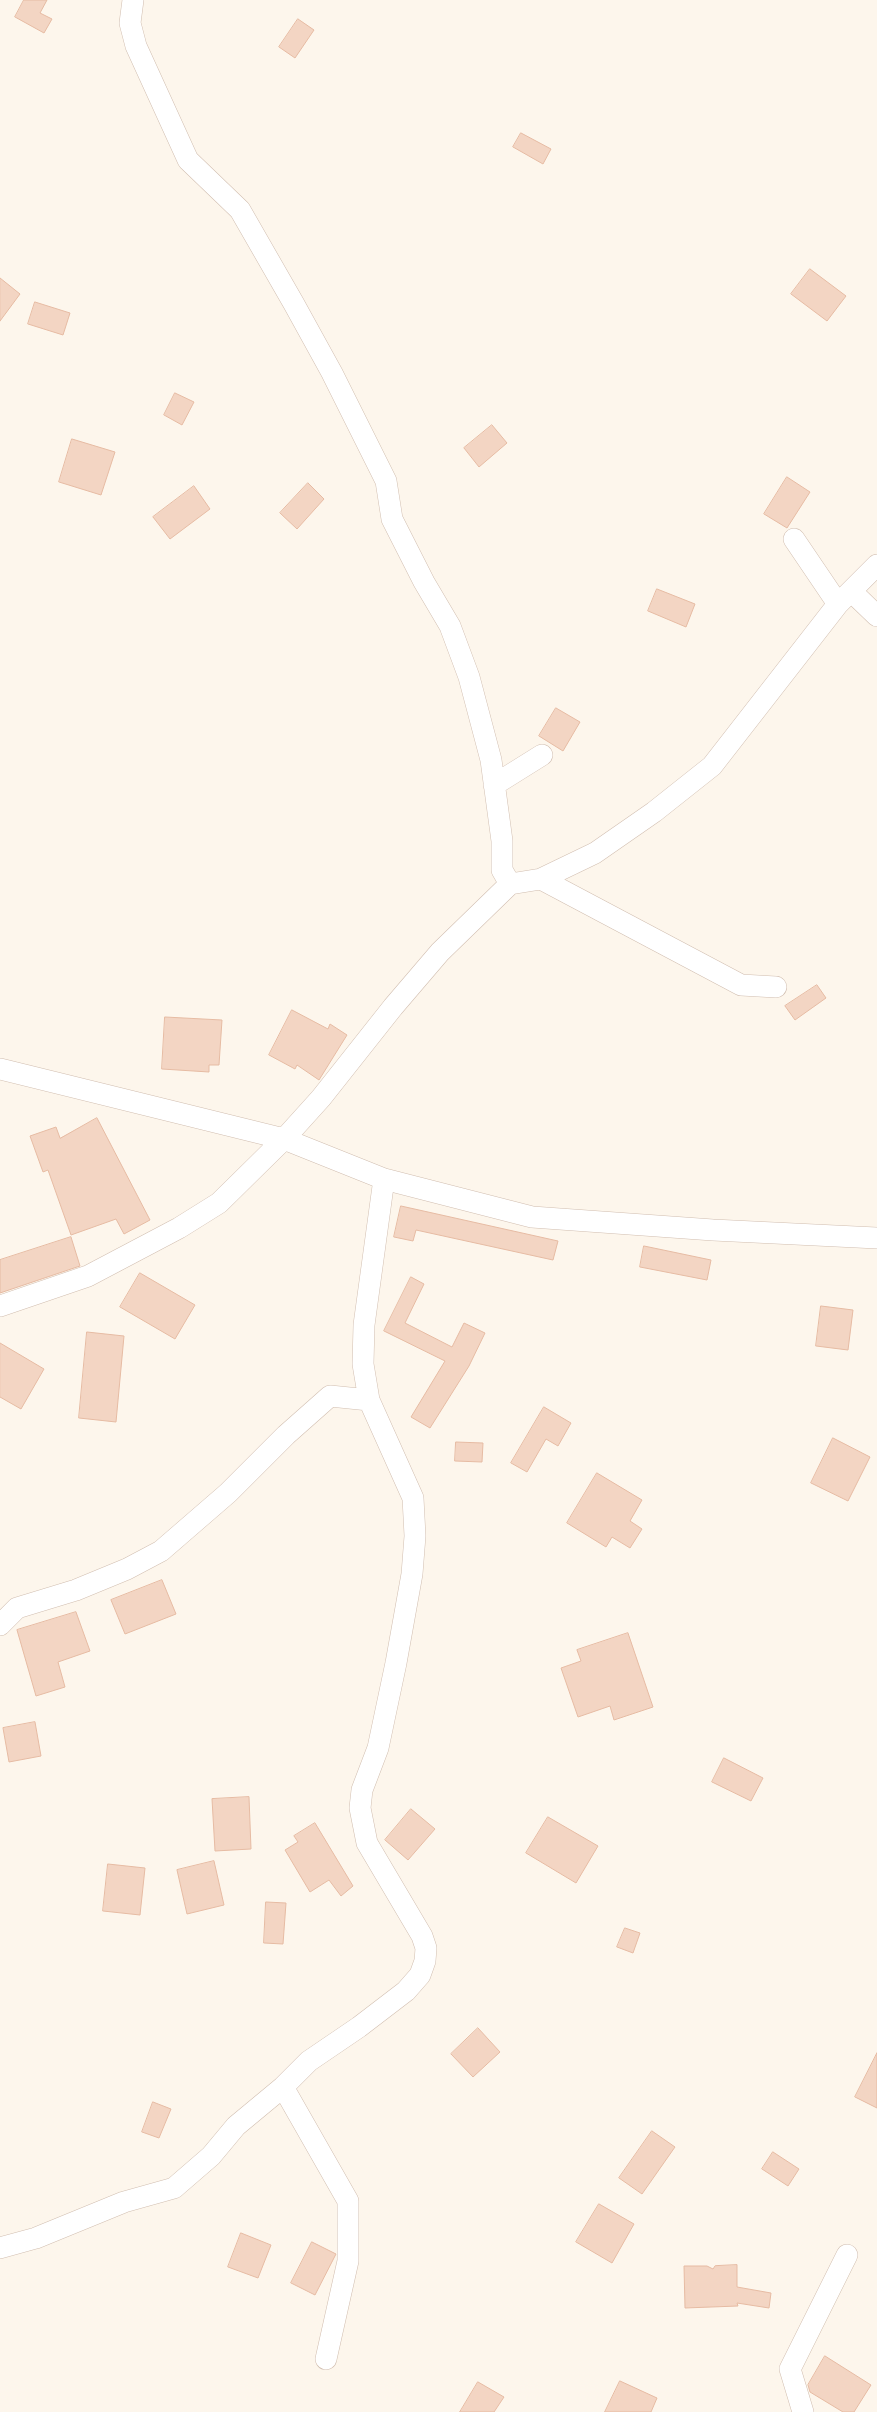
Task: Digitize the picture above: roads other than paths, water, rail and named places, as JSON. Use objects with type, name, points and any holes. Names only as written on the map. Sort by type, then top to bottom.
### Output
[{"type":"street","points":[[133,0],[130,24],[136,46],[188,160],[240,210],[332,373],[386,481],[392,519],[424,582],[450,626],[469,677],[491,760],[502,841],[502,870],[510,884]]},
{"type":"street","points":[[794,539],[844,598],[877,616]]},
{"type":"street","points":[[0,1306],[88,1276],[179,1228],[219,1203],[284,1139],[321,1098],[393,1007],[440,952],[510,884],[541,879],[595,853],[654,812],[712,766],[844,598],[877,565]]},
{"type":"street","points":[[494,785],[542,755]]},
{"type":"street","points":[[541,879],[741,985],[776,987]]},
{"type":"street","points":[[0,1068],[284,1139],[384,1179],[532,1217],[713,1230],[877,1238]]},
{"type":"street","points":[[0,2248],[36,2238],[124,2202],[174,2188],[211,2156],[236,2126],[283,2087],[309,2061],[406,1992],[420,1975],[425,1961],[426,1948],[422,1936],[366,1843],[360,1808],[362,1790],[378,1748],[396,1663],[412,1574],[415,1536],[413,1498],[369,1400],[363,1364],[364,1325],[384,1179]]},
{"type":"street","points":[[0,1625],[17,1608],[76,1590],[127,1569],[161,1551],[228,1493],[292,1429],[330,1396],[369,1400]]},
{"type":"street","points":[[283,2087],[348,2201],[348,2261],[326,2359]]},
{"type":"street","points":[[803,2412],[790,2369],[847,2255]]}]
